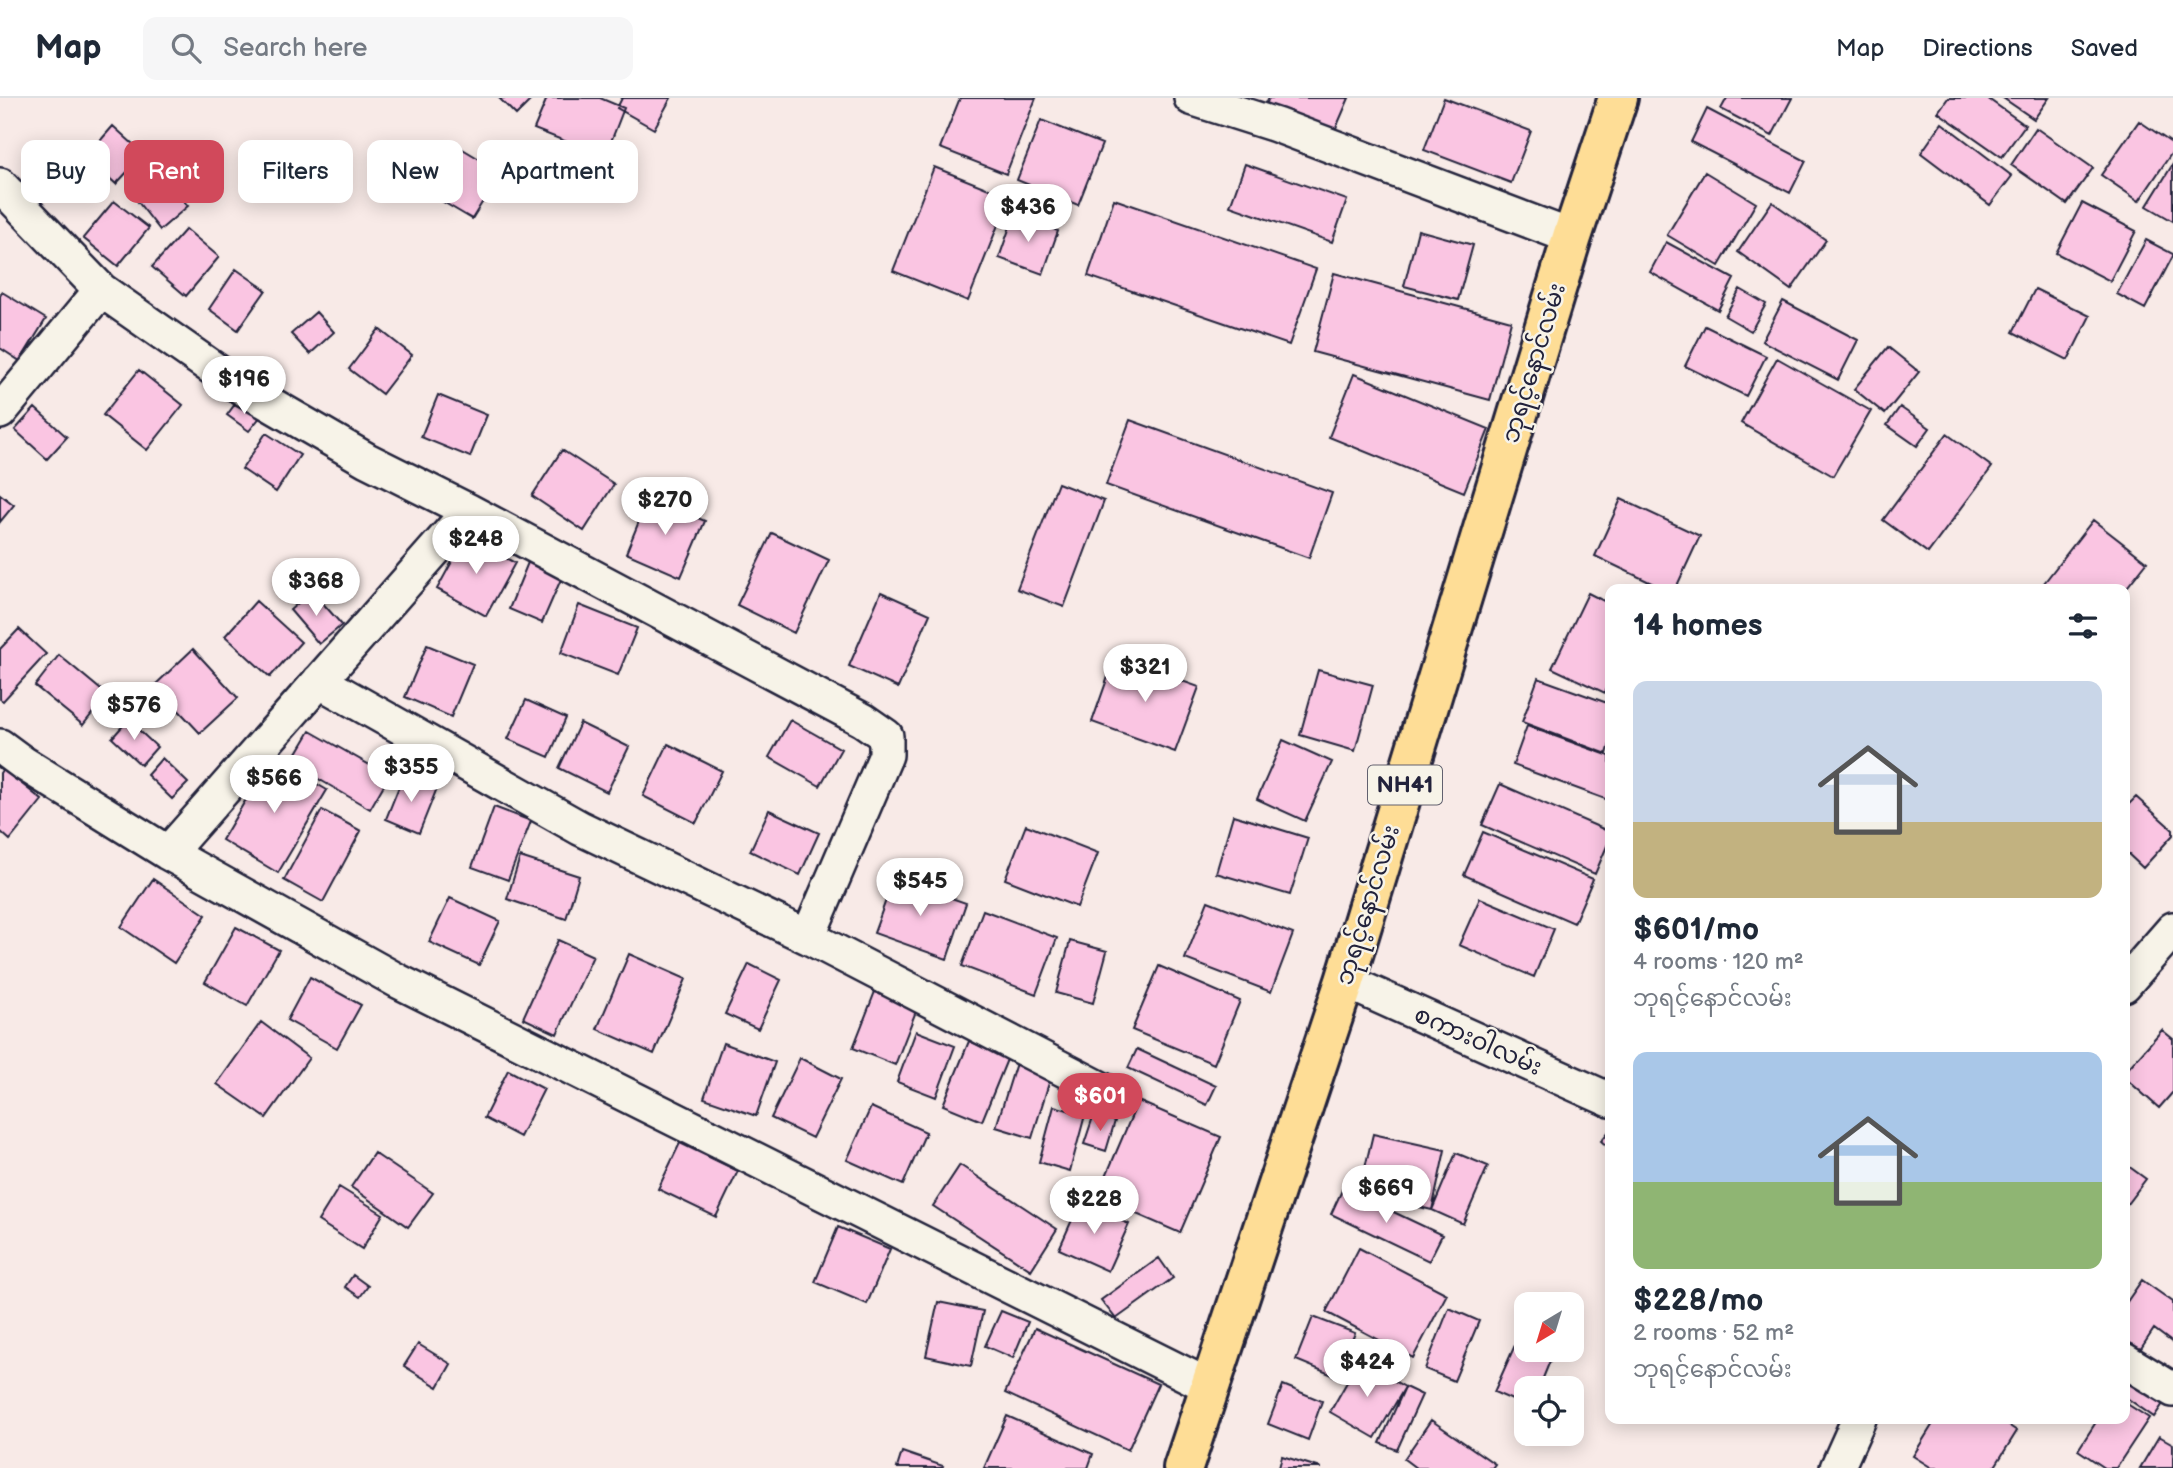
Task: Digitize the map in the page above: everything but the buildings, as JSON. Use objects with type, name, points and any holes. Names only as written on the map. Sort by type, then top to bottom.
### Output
[{"type":"highway","name":"ဘုရင့်နောင်လမ်း","points":[[1184,1468],[1345,981],[1572,237],[1618,98]]},
{"type":"street","points":[[1191,98],[1276,125],[1572,237]]},
{"type":"street","points":[[0,185],[101,290],[234,383],[367,460],[469,511],[851,714],[886,736],[886,755],[808,937]]},
{"type":"street","points":[[0,412],[101,290]]},
{"type":"street","points":[[168,853],[469,511]]},
{"type":"street","points":[[319,681],[580,828],[808,937],[1115,1096]]},
{"type":"street","points":[[0,746],[168,853],[398,981],[1211,1387]]},
{"type":"street","points":[[2130,978],[2173,929]]},
{"type":"street","name":"စကားဝါလမ်း","points":[[1345,981],[1605,1098]]},
{"type":"street","points":[[2130,1364],[2173,1390]]},
{"type":"street","points":[[1837,1468],[1857,1424]]}]
